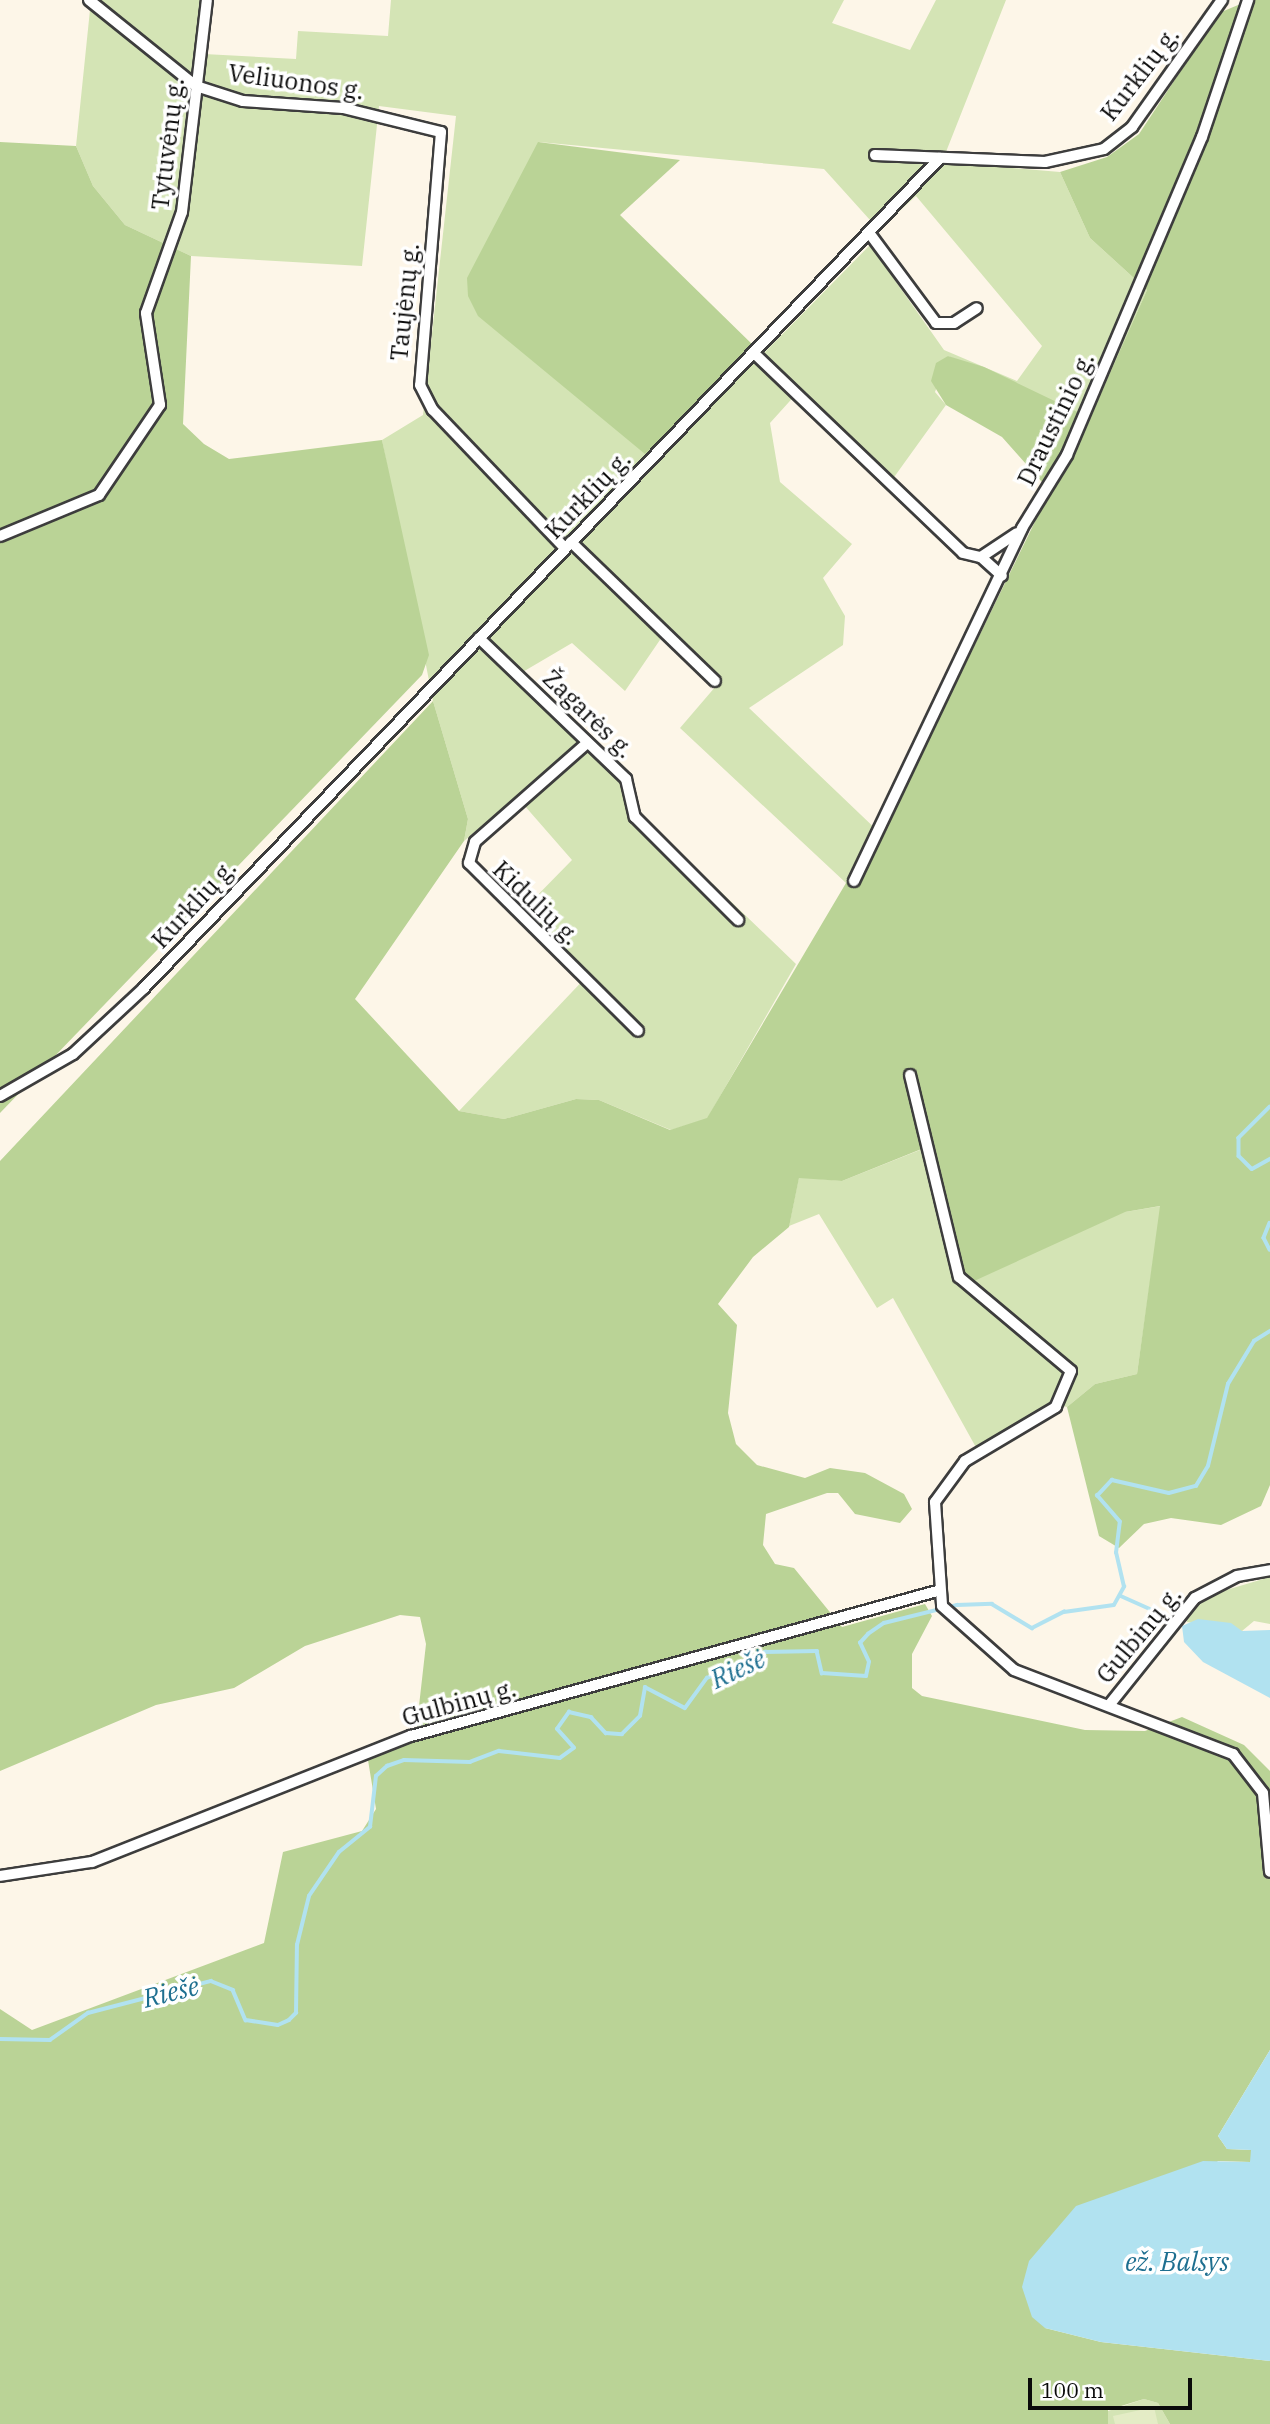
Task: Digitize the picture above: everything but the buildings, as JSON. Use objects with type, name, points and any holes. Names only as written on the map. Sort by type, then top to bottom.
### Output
[{"type":"street","name":"Veliuonos g.","points":[[89,0],[196,86],[243,101],[343,108],[441,132]]},
{"type":"street","name":"Tytuvėnų g.","points":[[0,536],[99,495],[160,405],[146,313],[182,212],[207,0]]},
{"type":"street","name":"Kurklių g.","points":[[0,1096],[73,1054],[144,988],[568,545],[756,355],[940,158],[1045,162],[1104,149],[1132,127],[1222,0]]},
{"type":"street","name":"Draustinio g.","points":[[854,881],[1023,528],[1066,455],[1202,137],[1248,0]]},
{"type":"street","name":"Taujėnų g.","points":[[441,132],[420,385],[433,410],[568,545],[715,681]]},
{"type":"street","points":[[875,155],[940,158]]},
{"type":"street","points":[[870,234],[927,317],[945,325],[977,308]]},
{"type":"street","points":[[756,355],[963,553],[981,557],[1002,576]]},
{"type":"street","points":[[981,557],[1023,528]]},
{"type":"street","name":"Žagarės g.","points":[[479,638],[586,744],[626,779],[635,817],[738,920]]},
{"type":"street","name":"Kidulių g.","points":[[586,744],[475,842],[469,863],[638,1031]]},
{"type":"street","points":[[911,1075],[941,1182],[959,1278],[1071,1371],[1056,1407],[950,1476],[935,1502],[937,1591]]},
{"type":"street","name":"Gulbinų g.","points":[[0,1876],[92,1862],[411,1736],[937,1591],[942,1606],[1014,1670],[1110,1704],[1195,1598],[1237,1576],[1270,1570]]},
{"type":"street","points":[[1110,1704],[1192,1734],[1247,1766],[1267,1811],[1270,1872]]},
{"type":"green space","points":[[91,0],[212,0],[204,54],[296,59],[298,31],[388,36],[391,0],[844,0],[832,23],[910,50],[936,0],[1006,0],[942,162],[1060,172],[1090,238],[1147,290],[1090,419],[948,356],[935,392],[946,405],[892,480],[798,392],[770,423],[780,482],[852,544],[823,578],[845,616],[843,645],[749,708],[882,835],[859,882],[846,883],[680,728],[716,686],[664,634],[625,691],[572,643],[521,673],[630,776],[640,814],[796,964],[707,1119],[671,1130],[599,1100],[576,1099],[504,1119],[459,1111],[590,973],[523,910],[572,860],[517,797],[464,841],[468,819],[433,701],[382,440],[423,415],[456,116],[379,106],[362,266],[191,256],[125,225],[93,186],[76,146]],"holes":[[[539,142],[824,169],[879,230],[916,196],[1042,346],[1017,381],[944,350],[870,245],[762,355]]]},
{"type":"green space","points":[[1250,0],[1270,0],[1270,1485],[1261,1506],[1221,1525],[1171,1518],[1144,1524],[1119,1548],[1099,1536],[1067,1407],[1095,1384],[1137,1374],[1160,1206],[1125,1212],[961,1287],[924,1148],[842,1181],[799,1178],[789,1227],[753,1257],[718,1304],[737,1325],[728,1413],[736,1444],[757,1465],[805,1478],[830,1468],[865,1473],[904,1494],[912,1509],[900,1523],[855,1514],[838,1493],[827,1493],[766,1514],[763,1545],[775,1564],[794,1568],[842,1627],[925,1604],[932,1616],[912,1654],[912,1688],[922,1696],[1085,1730],[1145,1731],[1182,1717],[1244,1745],[1270,1771],[1270,2050],[1218,2136],[1227,2149],[1251,2150],[1254,2157],[1250,2162],[1218,2161],[1045,2328],[1101,2342],[1270,2361],[1270,2424],[1170,2424],[1158,2403],[1144,2399],[1108,2410],[1108,2424],[0,2424],[0,2009],[32,2030],[264,1943],[283,1852],[362,1831],[376,1809],[368,1760],[415,1741],[426,1644],[420,1617],[400,1615],[305,1646],[234,1688],[156,1705],[0,1771],[0,1161],[433,701],[468,819],[464,841],[355,999],[459,1111],[504,1119],[576,1099],[599,1100],[670,1130],[707,1118],[846,883],[859,882],[1050,491],[1002,437],[946,405],[931,381],[936,363],[948,356],[984,367],[1090,418],[1147,290],[1090,238],[1060,172],[1107,157],[1139,134],[1219,13]]},
{"type":"green space","points":[[0,142],[76,146],[93,186],[125,225],[191,256],[183,424],[204,444],[229,459],[382,440],[429,655],[422,675],[0,1113]]},
{"type":"green space","points":[[538,142],[680,160],[620,215],[756,348],[645,454],[478,316],[468,296],[467,278]]},
{"type":"green space","points":[[925,1148],[1125,1212],[1161,1206],[1137,1374],[1095,1384],[1067,1407],[1051,1403],[978,1451],[893,1298],[877,1308],[819,1214],[789,1226],[799,1177],[842,1181]]},
{"type":"green space","points":[[1270,1577],[1270,1624],[1254,1621],[1242,1631],[1187,1622],[1185,1613],[1206,1596]]},
{"type":"green space","points":[[1144,2399],[1158,2403],[1170,2424],[1108,2424],[1108,2411]]},
{"type":"green space","points":[[1154,2407],[1158,2424],[1115,2424],[1113,2416]]},
{"type":"water","points":[[1198,1619],[1231,1623],[1242,1631],[1270,1630],[1270,1698],[1203,1662],[1184,1642],[1182,1626]]},
{"type":"water","name":"ež. Balsys","points":[[1270,2050],[1270,2361],[1101,2342],[1045,2328],[1032,2317],[1022,2287],[1029,2261],[1076,2206],[1203,2161],[1250,2162],[1251,2150],[1227,2149],[1218,2136]]},
{"type":"waterway","name":"Riešė","points":[[1270,1107],[1239,1138],[1239,1156],[1252,1169],[1270,1159]]},
{"type":"waterway","name":"Riešė","points":[[1270,1223],[1264,1238],[1270,1250]]},
{"type":"waterway","name":"Riešė","points":[[0,2039],[50,2040],[88,2013],[211,1981],[233,1990],[246,2020],[278,2025],[289,2020],[296,2013],[297,1945],[309,1896],[339,1852],[370,1827],[376,1776],[387,1766],[404,1760],[470,1762],[499,1751],[560,1758],[574,1748],[557,1729],[569,1712],[591,1717],[606,1733],[622,1734],[640,1716],[645,1687],[685,1708],[707,1678],[765,1652],[817,1651],[822,1673],[866,1676],[869,1662],[860,1643],[868,1634],[884,1623],[957,1605],[992,1604],[1032,1628],[1064,1612],[1114,1605],[1124,1587],[1116,1553],[1120,1522],[1097,1496],[1112,1480],[1169,1493],[1196,1486],[1208,1466],[1228,1384],[1254,1341],[1270,1331]]},
{"type":"waterway","points":[[1121,1596],[1168,1617]]}]
